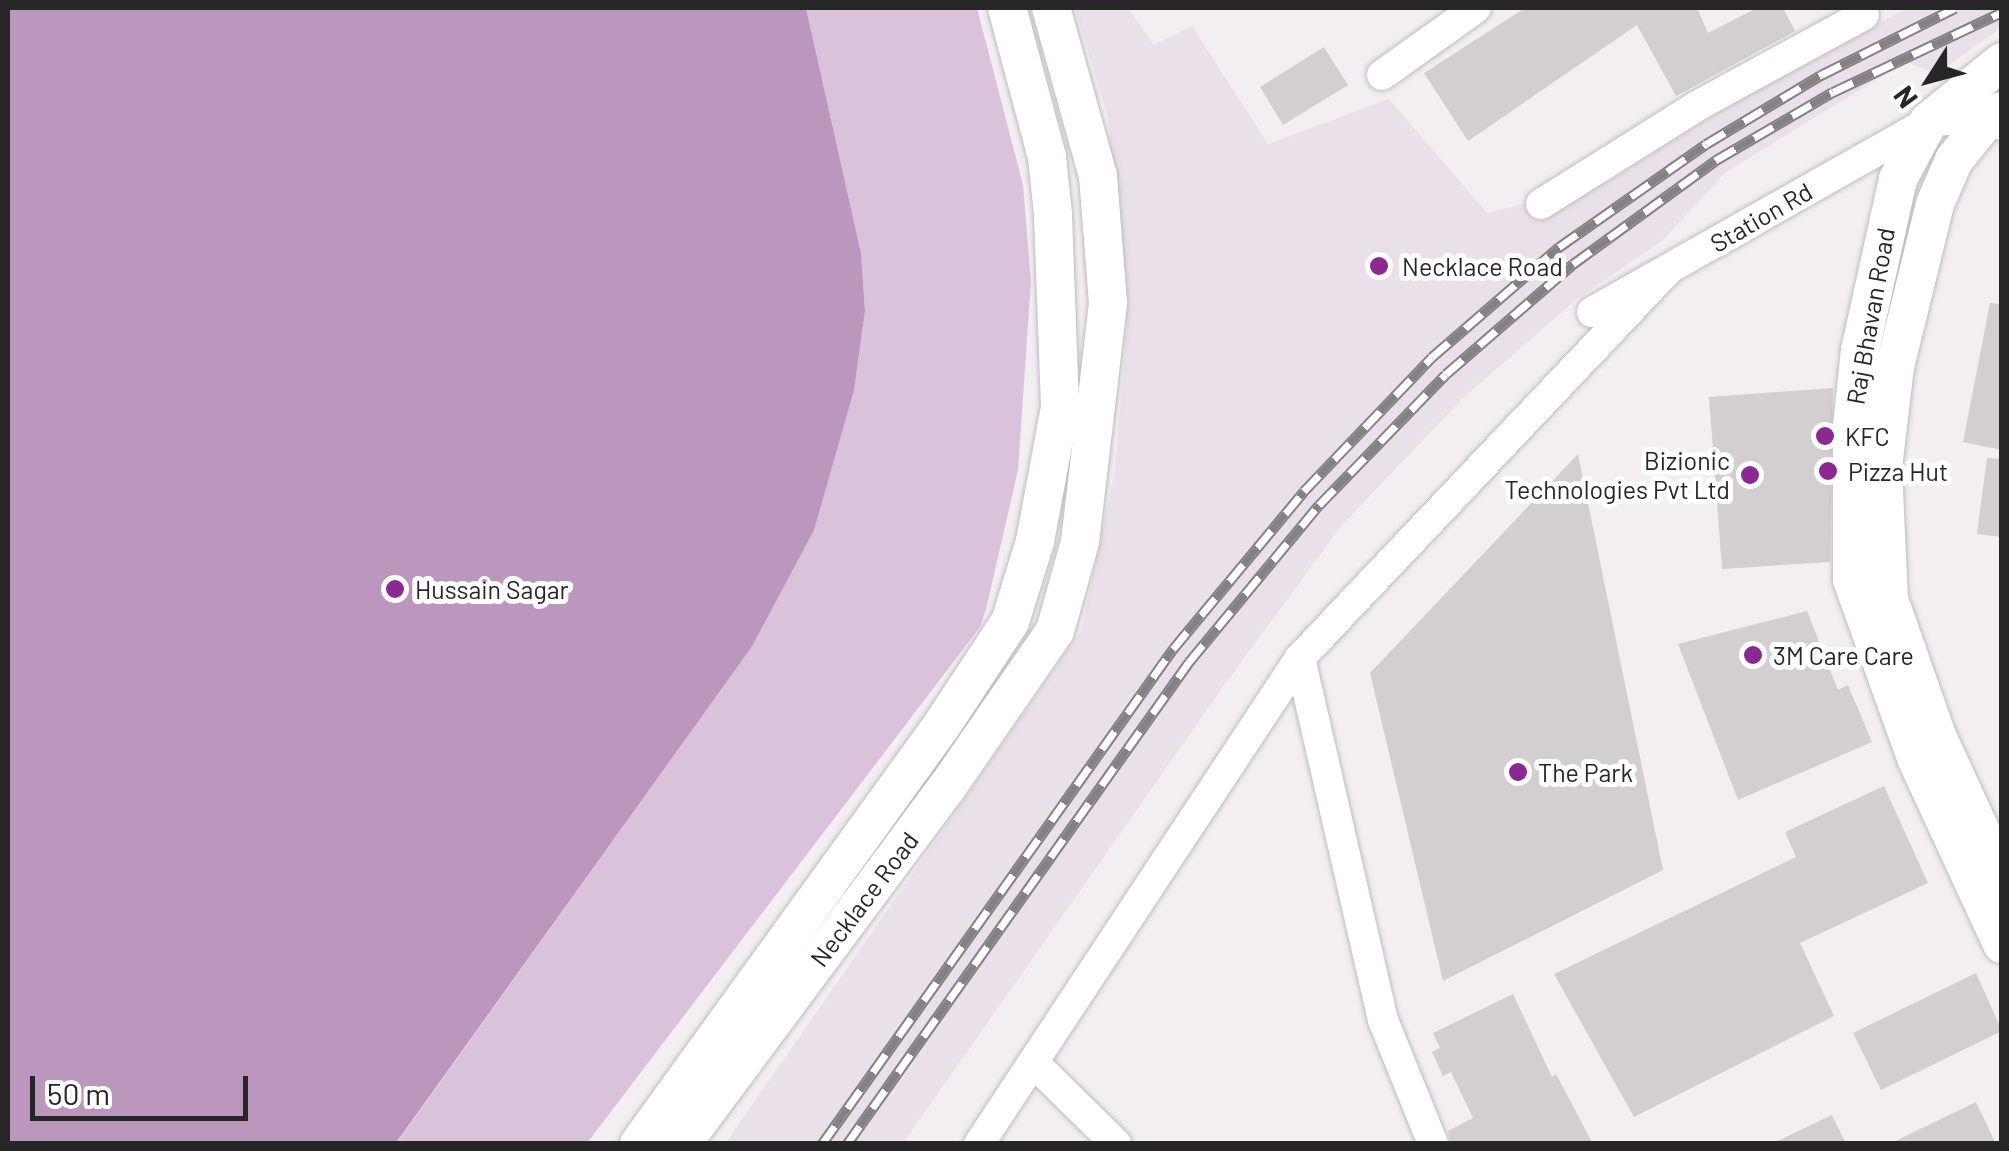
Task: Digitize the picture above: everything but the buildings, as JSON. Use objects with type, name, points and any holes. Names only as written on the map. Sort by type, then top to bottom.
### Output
[{"type":"main road","name":"Necklace Road","points":[[639,1144],[934,735],[1010,622],[1034,542],[1060,406],[1054,228],[1047,156],[1007,8]]},
{"type":"main road","name":"Necklace Road","points":[[682,1144],[967,758],[1055,631],[1080,542],[1108,303],[1098,176],[1052,8]]},
{"type":"main road","name":"Raj Bhavan Road","points":[[2002,62],[1930,122],[1898,179],[1860,350],[1852,426],[1852,580],[1916,758],[2002,944]]},
{"type":"main road","name":"Raj Bhavan Road","points":[[1997,118],[1954,160],[1935,204],[1895,367],[1883,468],[1890,599],[1936,736],[2000,869]]},
{"type":"main road","points":[[934,735],[967,758]]},
{"type":"street","points":[[1382,75],[1476,8]]},
{"type":"street","points":[[1541,204],[1697,106],[1866,10]]},
{"type":"street","points":[[1930,122],[1997,118]]},
{"type":"street","name":"Station Rd","points":[[1592,312],[1930,122]]},
{"type":"street","points":[[979,1144],[1300,658],[1668,270]]},
{"type":"street","points":[[1300,658],[1382,1020],[1433,1144]]},
{"type":"street","points":[[1035,1064],[1116,1144]]},
{"type":"shaded area","name":"Hussain Sagar","points":[[8,8],[806,8],[861,253],[865,311],[854,390],[814,530],[751,648],[396,1143],[8,1143]]},
{"type":"shaded area","points":[[806,8],[977,8],[1023,185],[1031,281],[1018,470],[980,627],[587,1143],[396,1144],[751,648],[854,390],[865,311],[861,253]]},
{"type":"shaded area","points":[[1075,8],[1128,8],[1154,45],[1192,26],[1268,144],[1389,99],[1487,213],[1606,183],[1806,58],[1909,8],[2001,8],[2001,28],[1937,73],[1905,62],[1726,172],[1662,241],[1577,299],[1465,396],[1341,526],[1225,684],[903,1143],[725,1144],[1081,631],[1115,470],[1127,325],[1108,118]]},
{"type":"railway","points":[[822,1144],[1173,649],[1304,491],[1432,357],[1559,247],[1706,144],[1821,75],[1955,8]]},
{"type":"railway","points":[[847,1144],[1189,662],[1319,505],[1446,374],[1573,264],[1716,160],[1833,92],[2002,12]]},
{"type":"place","name":"Necklace Road","points":[[1379,266]]},
{"type":"place","name":"KFC","points":[[1825,436]]},
{"type":"place","name":"Pizza Hut","points":[[1828,471]]},
{"type":"place","name":"Bizionic Technologies Pvt Ltd","points":[[1750,475]]},
{"type":"place","name":"Hussain Sagar","points":[[395,589]]},
{"type":"place","name":"3M Care Care","points":[[1753,655]]},
{"type":"place","name":"The Park","points":[[1518,772]]}]
